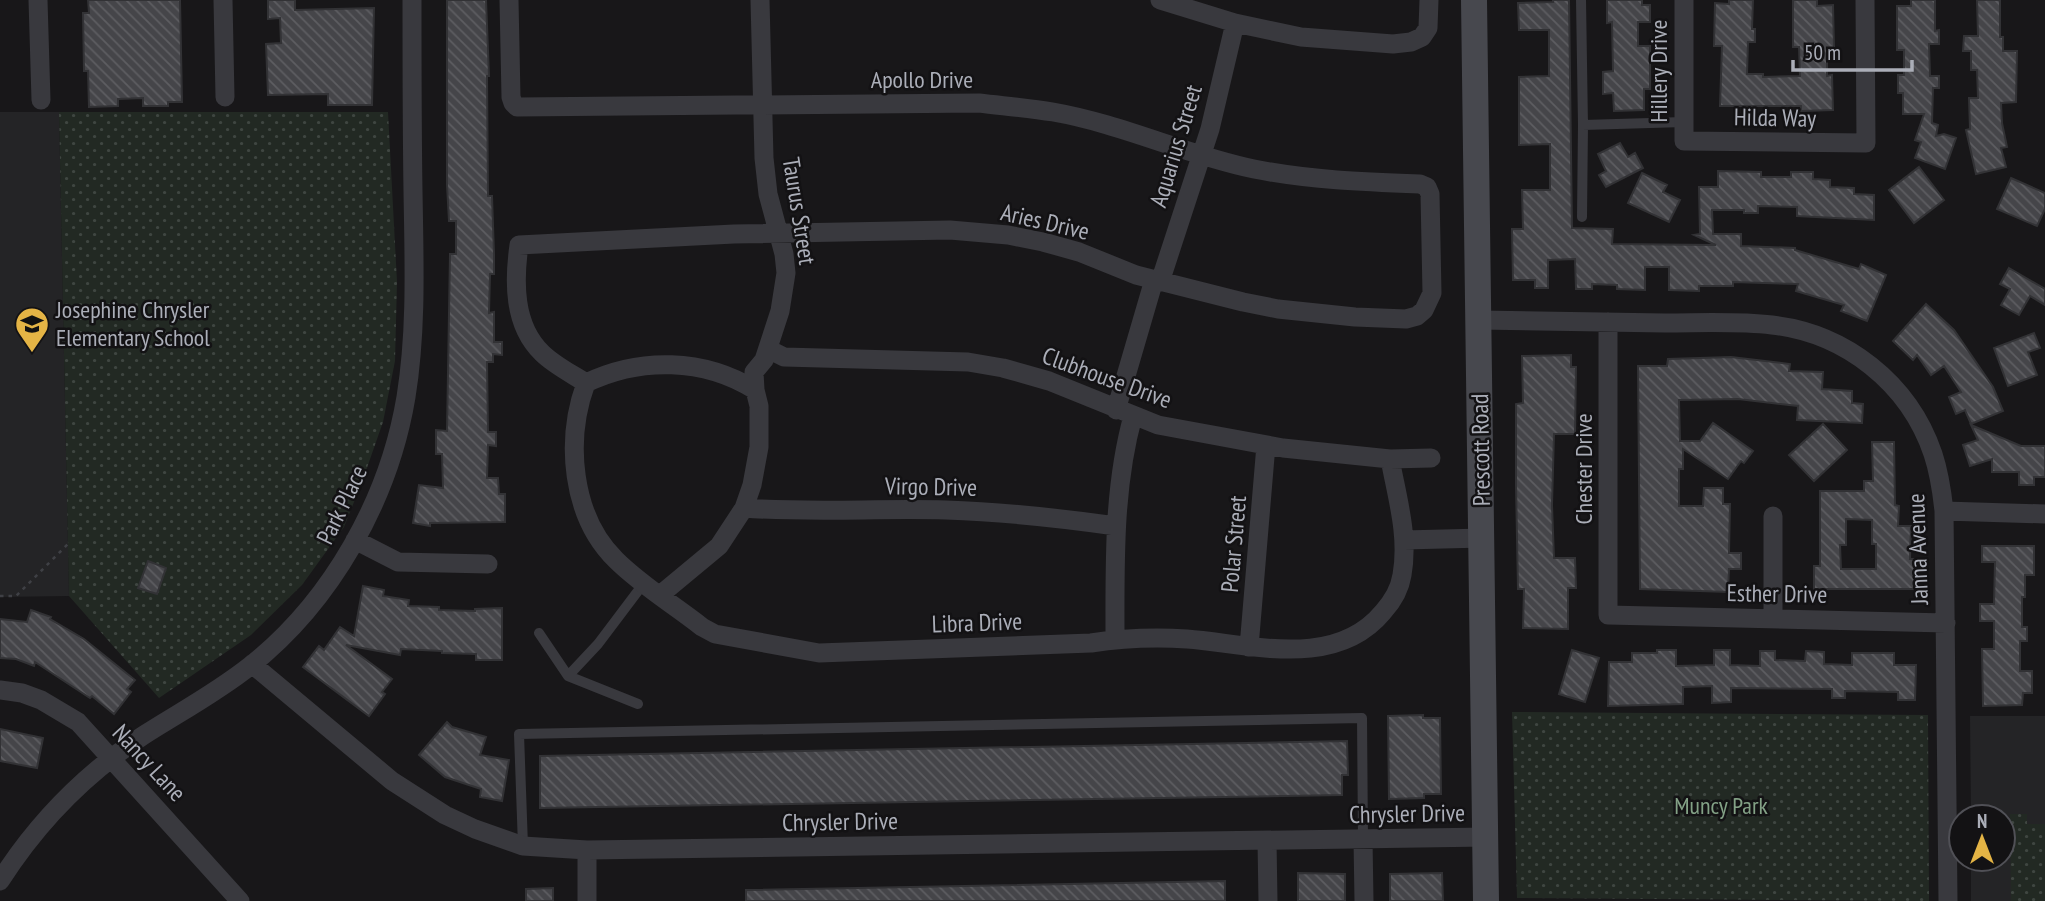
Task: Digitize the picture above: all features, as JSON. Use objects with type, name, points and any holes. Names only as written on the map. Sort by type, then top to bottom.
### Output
[{"type":"main road","name":"Prescott Road","points":[[1474,0],[1486,901]]},
{"type":"street","points":[[38,0],[41,100]]},
{"type":"street","points":[[223,0],[225,97]]},
{"type":"street","name":"Park Place","points":[[0,881],[36,832],[65,800],[112,758],[208,698],[281,638],[313,603],[355,540],[374,503],[397,436],[411,359],[414,289],[412,0]]},
{"type":"street","name":"Apollo Drive","points":[[509,0],[511,97],[517,107],[979,103],[1055,112],[1161,141],[1201,156],[1294,176],[1420,184],[1427,187]]},
{"type":"street","name":"Taurus Street","points":[[660,595],[719,546],[744,508],[759,447],[759,406],[754,372],[764,360],[768,349],[780,311],[786,273],[784,254],[768,194],[764,158],[760,0]]},
{"type":"street","points":[[1160,0],[1235,23],[1301,37],[1349,43],[1394,44],[1411,43],[1422,37],[1428,28],[1429,0]]},
{"type":"street","name":"Hillery Drive","points":[[1684,0],[1684,132]]},
{"type":"street","name":"Hilda Way","points":[[1684,132],[1866,143],[1865,0]]},
{"type":"street","name":"Aquarius Street","points":[[1115,639],[1116,526],[1125,443],[1124,413],[1157,281],[1210,129],[1235,23]]},
{"type":"street","name":"Aries Drive","points":[[586,383],[543,354],[525,328],[516,294],[519,245],[778,233],[930,230],[1008,236],[1043,242],[1157,281],[1278,309],[1355,317],[1406,318],[1417,316],[1424,310],[1432,293],[1430,194],[1427,187]]},
{"type":"street","name":"Janna Avenue","points":[[1479,320],[1772,325],[1800,331],[1846,349],[1873,366],[1893,385],[1909,405],[1933,453],[1944,511],[1948,901]]},
{"type":"street","name":"Chester Drive","points":[[1608,322],[1608,615]]},
{"type":"street","name":"Clubhouse Drive","points":[[768,349],[784,356],[968,362],[1003,368],[1060,385],[1158,425],[1266,446],[1390,459],[1431,458]]},
{"type":"street","points":[[586,383],[624,368],[646,365],[694,366],[729,375],[755,390]]},
{"type":"street","name":"Libra Drive","points":[[586,383],[580,400],[573,463],[586,512],[598,538],[616,561],[715,634],[819,653],[1158,638],[1249,647],[1307,648],[1334,645],[1365,631],[1387,608],[1398,591],[1402,576],[1404,540],[1390,459]]},
{"type":"street","name":"Polar Street","points":[[1249,647],[1266,446]]},
{"type":"street","name":"Virgo Drive","points":[[744,508],[946,510],[1051,516],[1116,526]]},
{"type":"street","points":[[1944,511],[2045,514]]},
{"type":"street","points":[[1773,516],[1773,618]]},
{"type":"street","points":[[1404,540],[1483,538]]},
{"type":"street","points":[[355,540],[398,562],[488,564]]},
{"type":"street","name":"Esther Drive","points":[[1608,615],[1945,623]]},
{"type":"street","name":"Chrysler Drive","points":[[252,664],[391,780],[418,799],[475,829],[523,846],[587,850],[1487,837]]},
{"type":"street","name":"Nancy Lane","points":[[0,690],[22,693],[61,710],[78,722],[240,901]]},
{"type":"street","points":[[1363,839],[1364,901]]},
{"type":"street","points":[[1267,841],[1268,901]]},
{"type":"street","points":[[587,850],[587,901]]},
{"type":"lane","points":[[1581,0],[1582,217]]},
{"type":"lane","points":[[1583,125],[1684,132]]},
{"type":"lane","points":[[568,676],[598,644],[644,583]]},
{"type":"lane","points":[[539,633],[568,676],[638,704]]},
{"type":"lane","points":[[523,846],[519,734],[1362,718],[1363,839]]},
{"type":"path","points":[[0,596],[16,596],[69,544]]},
{"type":"shaded area","name":"Josephine Chrysler Elementary School","points":[[0,112],[59,112],[69,596],[0,597]]},
{"type":"shaded area","points":[[1970,716],[2045,716],[2045,901],[1971,901],[1971,873],[2017,873],[2017,803],[1971,803]]},
{"type":"green space","points":[[59,112],[388,112],[397,282],[395,361],[383,422],[362,482],[344,527],[302,585],[251,635],[159,698],[69,596]]},
{"type":"green space","name":"Muncy Park","points":[[1512,712],[1928,715],[1929,901],[1517,898]]},
{"type":"green space","points":[[2017,814],[2027,814],[2027,824],[2045,824],[2045,901],[2011,901],[2011,873],[2017,873]]},
{"type":"building","points":[[88,0],[180,0],[182,102],[168,102],[168,106],[143,106],[143,98],[118,99],[118,106],[89,107],[88,71],[84,71],[83,13],[89,13]]},
{"type":"building","points":[[268,0],[295,0],[295,10],[374,8],[372,105],[328,105],[328,94],[268,95],[266,44],[281,43],[280,18],[268,19]]},
{"type":"building","points":[[447,0],[486,0],[489,76],[488,196],[492,196],[494,254],[494,274],[490,274],[489,313],[494,312],[494,342],[502,342],[502,355],[493,354],[493,362],[487,362],[488,432],[496,432],[496,446],[488,445],[487,478],[498,478],[499,494],[505,494],[505,522],[430,523],[430,526],[413,523],[419,485],[443,488],[442,454],[436,454],[436,430],[447,431],[450,254],[456,254],[456,221],[449,221],[447,185]]},
{"type":"building","points":[[1569,0],[1572,228],[1613,229],[1612,244],[1716,245],[1694,235],[1700,234],[1699,187],[1718,187],[1718,171],[1761,172],[1761,177],[1791,177],[1791,172],[1813,172],[1813,179],[1830,180],[1830,187],[1854,188],[1854,194],[1874,195],[1874,220],[1797,216],[1797,207],[1758,206],[1758,213],[1712,210],[1713,234],[1741,234],[1741,246],[1795,248],[1859,269],[1861,264],[1886,275],[1867,321],[1841,311],[1844,305],[1796,291],[1798,284],[1733,282],[1733,286],[1699,286],[1699,291],[1669,290],[1669,267],[1645,267],[1645,290],[1617,289],[1617,285],[1592,284],[1592,289],[1576,289],[1575,259],[1548,260],[1548,288],[1535,288],[1535,280],[1513,280],[1512,229],[1523,229],[1522,190],[1550,190],[1550,144],[1519,145],[1519,77],[1549,76],[1549,30],[1519,30],[1518,3]]},
{"type":"building","points":[[1607,0],[1642,0],[1642,5],[1650,5],[1650,22],[1638,22],[1638,46],[1650,46],[1650,89],[1644,89],[1644,110],[1614,111],[1613,93],[1603,94],[1603,72],[1613,71],[1612,22],[1607,23]]},
{"type":"building","points":[[1729,0],[1753,0],[1752,29],[1755,29],[1755,42],[1748,42],[1747,74],[1763,74],[1763,77],[1800,76],[1799,47],[1793,47],[1793,0],[1817,0],[1817,6],[1833,5],[1834,48],[1827,48],[1827,76],[1832,75],[1833,110],[1801,111],[1801,106],[1720,106],[1722,46],[1714,46],[1715,3],[1729,4]]},
{"type":"building","points":[[1911,0],[1935,0],[1935,31],[1939,30],[1939,44],[1929,44],[1930,76],[1939,76],[1939,88],[1933,88],[1932,123],[1938,125],[1936,136],[1944,134],[1956,138],[1945,169],[1915,158],[1921,142],[1915,140],[1924,114],[1903,114],[1903,93],[1898,93],[1898,75],[1904,75],[1904,50],[1897,50],[1897,6],[1911,6]]},
{"type":"building","points":[[1977,0],[2000,0],[2000,37],[2003,37],[2003,51],[2017,51],[2016,102],[2001,103],[2007,147],[2001,148],[2006,167],[1976,174],[1966,130],[1970,129],[1969,98],[1978,98],[1977,70],[1971,70],[1971,51],[1963,51],[1964,36],[1978,36]]},
{"type":"building","points":[[1620,143],[1628,157],[1635,153],[1643,168],[1606,187],[1599,175],[1606,171],[1598,154]]},
{"type":"building","points":[[1919,167],[1944,200],[1914,223],[1889,190]]},
{"type":"building","points":[[1642,173],[1667,185],[1663,192],[1680,200],[1669,222],[1628,203]]},
{"type":"building","points":[[2011,178],[2045,193],[2045,209],[2037,226],[1997,209]]},
{"type":"building","points":[[2009,268],[2045,289],[2045,305],[2030,296],[2019,315],[2001,305],[2010,289],[2000,284]]},
{"type":"building","points":[[1926,304],[1954,330],[1993,387],[2003,411],[1971,424],[1965,410],[1956,414],[1949,397],[1961,392],[1944,366],[1931,375],[1917,355],[1913,360],[1893,341]]},
{"type":"building","points":[[2034,333],[2040,348],[2028,352],[2037,375],[2008,386],[1994,348]]},
{"type":"building","points":[[1571,355],[1571,367],[1576,367],[1575,434],[1554,434],[1552,505],[1554,558],[1575,558],[1576,588],[1568,588],[1568,629],[1523,628],[1524,589],[1518,589],[1516,486],[1516,404],[1523,403],[1522,356]]},
{"type":"building","points":[[1731,357],[1790,364],[1789,371],[1823,372],[1822,389],[1852,391],[1852,403],[1863,404],[1862,423],[1797,420],[1798,406],[1738,399],[1679,400],[1680,441],[1700,441],[1713,423],[1753,451],[1744,463],[1741,461],[1728,479],[1683,449],[1683,469],[1679,469],[1679,506],[1703,506],[1704,488],[1723,488],[1723,504],[1730,504],[1729,553],[1741,553],[1741,569],[1729,569],[1728,592],[1640,589],[1638,366],[1667,366],[1668,359]]},
{"type":"building","points":[[1823,424],[1847,450],[1814,481],[1789,455]]},
{"type":"building","points":[[1971,425],[2021,446],[2045,446],[2045,477],[2034,477],[2034,485],[2019,485],[2019,472],[1992,472],[1992,459],[1970,466],[1963,445],[1978,440]]},
{"type":"building","points":[[1872,442],[1894,442],[1898,526],[1911,526],[1910,559],[1915,559],[1915,589],[1814,589],[1814,566],[1820,566],[1820,491],[1864,491],[1864,481],[1873,481]],"holes":[[[1846,519],[1872,520],[1876,569],[1841,569],[1840,545],[1846,545]]]},
{"type":"building","points":[[1982,546],[2034,546],[2034,575],[2025,575],[2025,597],[2022,597],[2022,627],[2027,627],[2027,641],[2020,641],[2020,671],[2032,671],[2032,693],[2023,693],[2022,705],[1983,706],[1982,649],[1994,649],[1994,621],[1980,621],[1980,604],[1994,604],[1995,562],[1982,562]]},
{"type":"building","points":[[148,561],[166,568],[157,594],[138,588]]},
{"type":"building","points":[[363,586],[384,590],[383,596],[409,600],[408,606],[475,611],[502,608],[502,660],[476,660],[476,654],[442,651],[401,649],[400,655],[346,645],[392,679],[369,716],[303,667],[319,646],[324,650],[340,627],[354,636]]},
{"type":"building","points":[[31,610],[51,617],[50,619],[84,639],[135,680],[127,689],[131,692],[114,714],[92,696],[90,698],[35,662],[34,666],[16,659],[0,658],[0,619],[27,622]]},
{"type":"building","points":[[1572,650],[1599,658],[1585,702],[1559,694]]},
{"type":"building","points":[[1657,650],[1676,650],[1676,666],[1714,665],[1714,650],[1730,650],[1730,665],[1760,666],[1760,651],[1775,651],[1775,660],[1805,661],[1806,651],[1824,652],[1824,664],[1852,665],[1852,653],[1894,653],[1894,665],[1916,665],[1915,700],[1898,700],[1898,692],[1845,691],[1845,698],[1832,698],[1832,689],[1731,688],[1731,702],[1712,703],[1712,686],[1683,687],[1683,704],[1608,706],[1609,662],[1632,662],[1632,653],[1657,653]]},
{"type":"building","points":[[1423,715],[1423,718],[1440,718],[1441,794],[1424,794],[1424,798],[1389,799],[1388,716]]},
{"type":"building","points":[[447,722],[452,727],[486,737],[480,755],[509,760],[502,801],[480,797],[481,789],[445,777],[419,755]]},
{"type":"building","points":[[0,729],[43,738],[37,768],[0,761]]},
{"type":"building","points":[[1347,741],[1348,775],[1342,775],[1342,795],[540,808],[540,756]]},
{"type":"building","points":[[1298,873],[1345,874],[1345,901],[1298,901]]},
{"type":"building","points":[[1442,873],[1443,901],[1390,901],[1390,874]]},
{"type":"building","points":[[1225,881],[1225,901],[746,901],[746,890]]},
{"type":"building","points":[[553,888],[553,901],[526,901],[526,889]]},
{"type":"place","name":"Josephine Chrysler Elementary School","points":[[32,354]]}]
